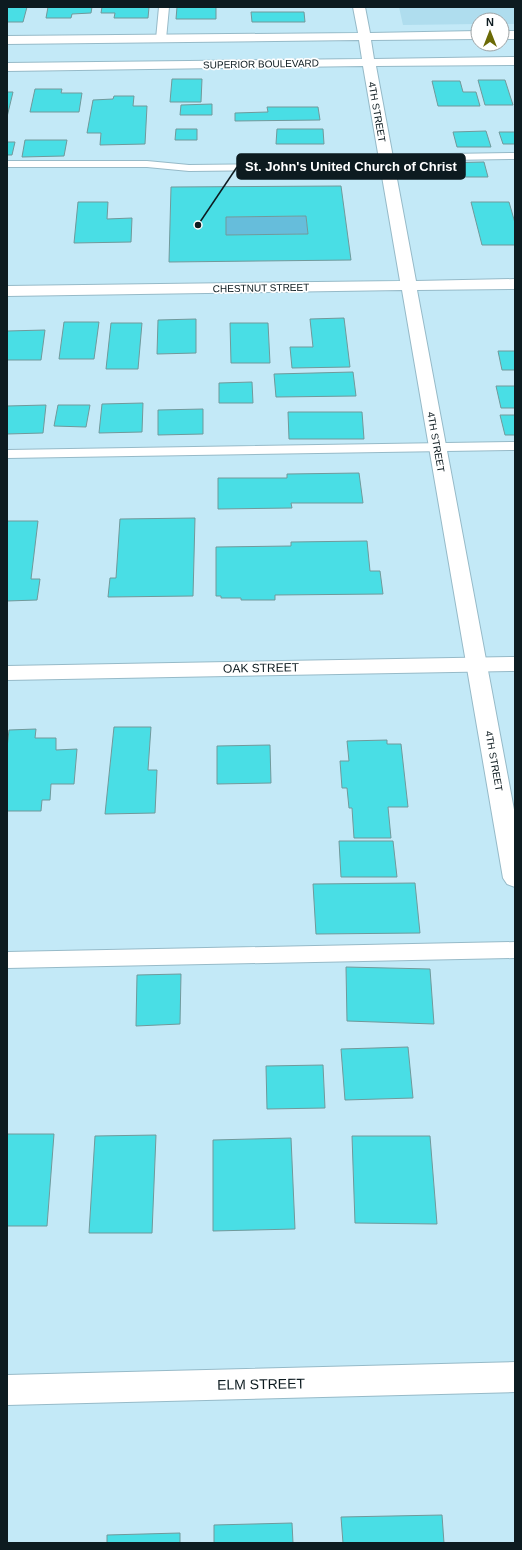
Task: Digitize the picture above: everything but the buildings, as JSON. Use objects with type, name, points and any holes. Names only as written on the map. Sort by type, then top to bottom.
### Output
[{"type":"street","name":"4TH STREET","points":[[359,7],[515,878]]},
{"type":"street","points":[[7,40],[470,35]]},
{"type":"street","name":"SUPERIOR BOULEVARD","points":[[7,67],[515,61]]},
{"type":"street","name":"CHESTNUT STREET","points":[[7,291],[515,284]]},
{"type":"street","name":"OAK STREET","points":[[7,673],[515,664]]},
{"type":"street","name":"ELM STREET","points":[[7,1390],[515,1377]]},
{"type":"lane","points":[[161,39],[164,7]]},
{"type":"lane","points":[[7,164],[147,164],[189,168],[386,162],[515,156]]},
{"type":"lane","points":[[7,454],[515,446]]},
{"type":"lane","points":[[7,960],[515,950]]},
{"type":"shaded area","points":[[399,7],[515,7],[515,24],[510,24],[510,12],[470,12],[470,24],[403,25]]},
{"type":"shaded area","points":[[306,216],[308,234],[226,235],[226,217]]},
{"type":"place","name":"St. John's United Church of Christ","points":[[198,225]]}]
